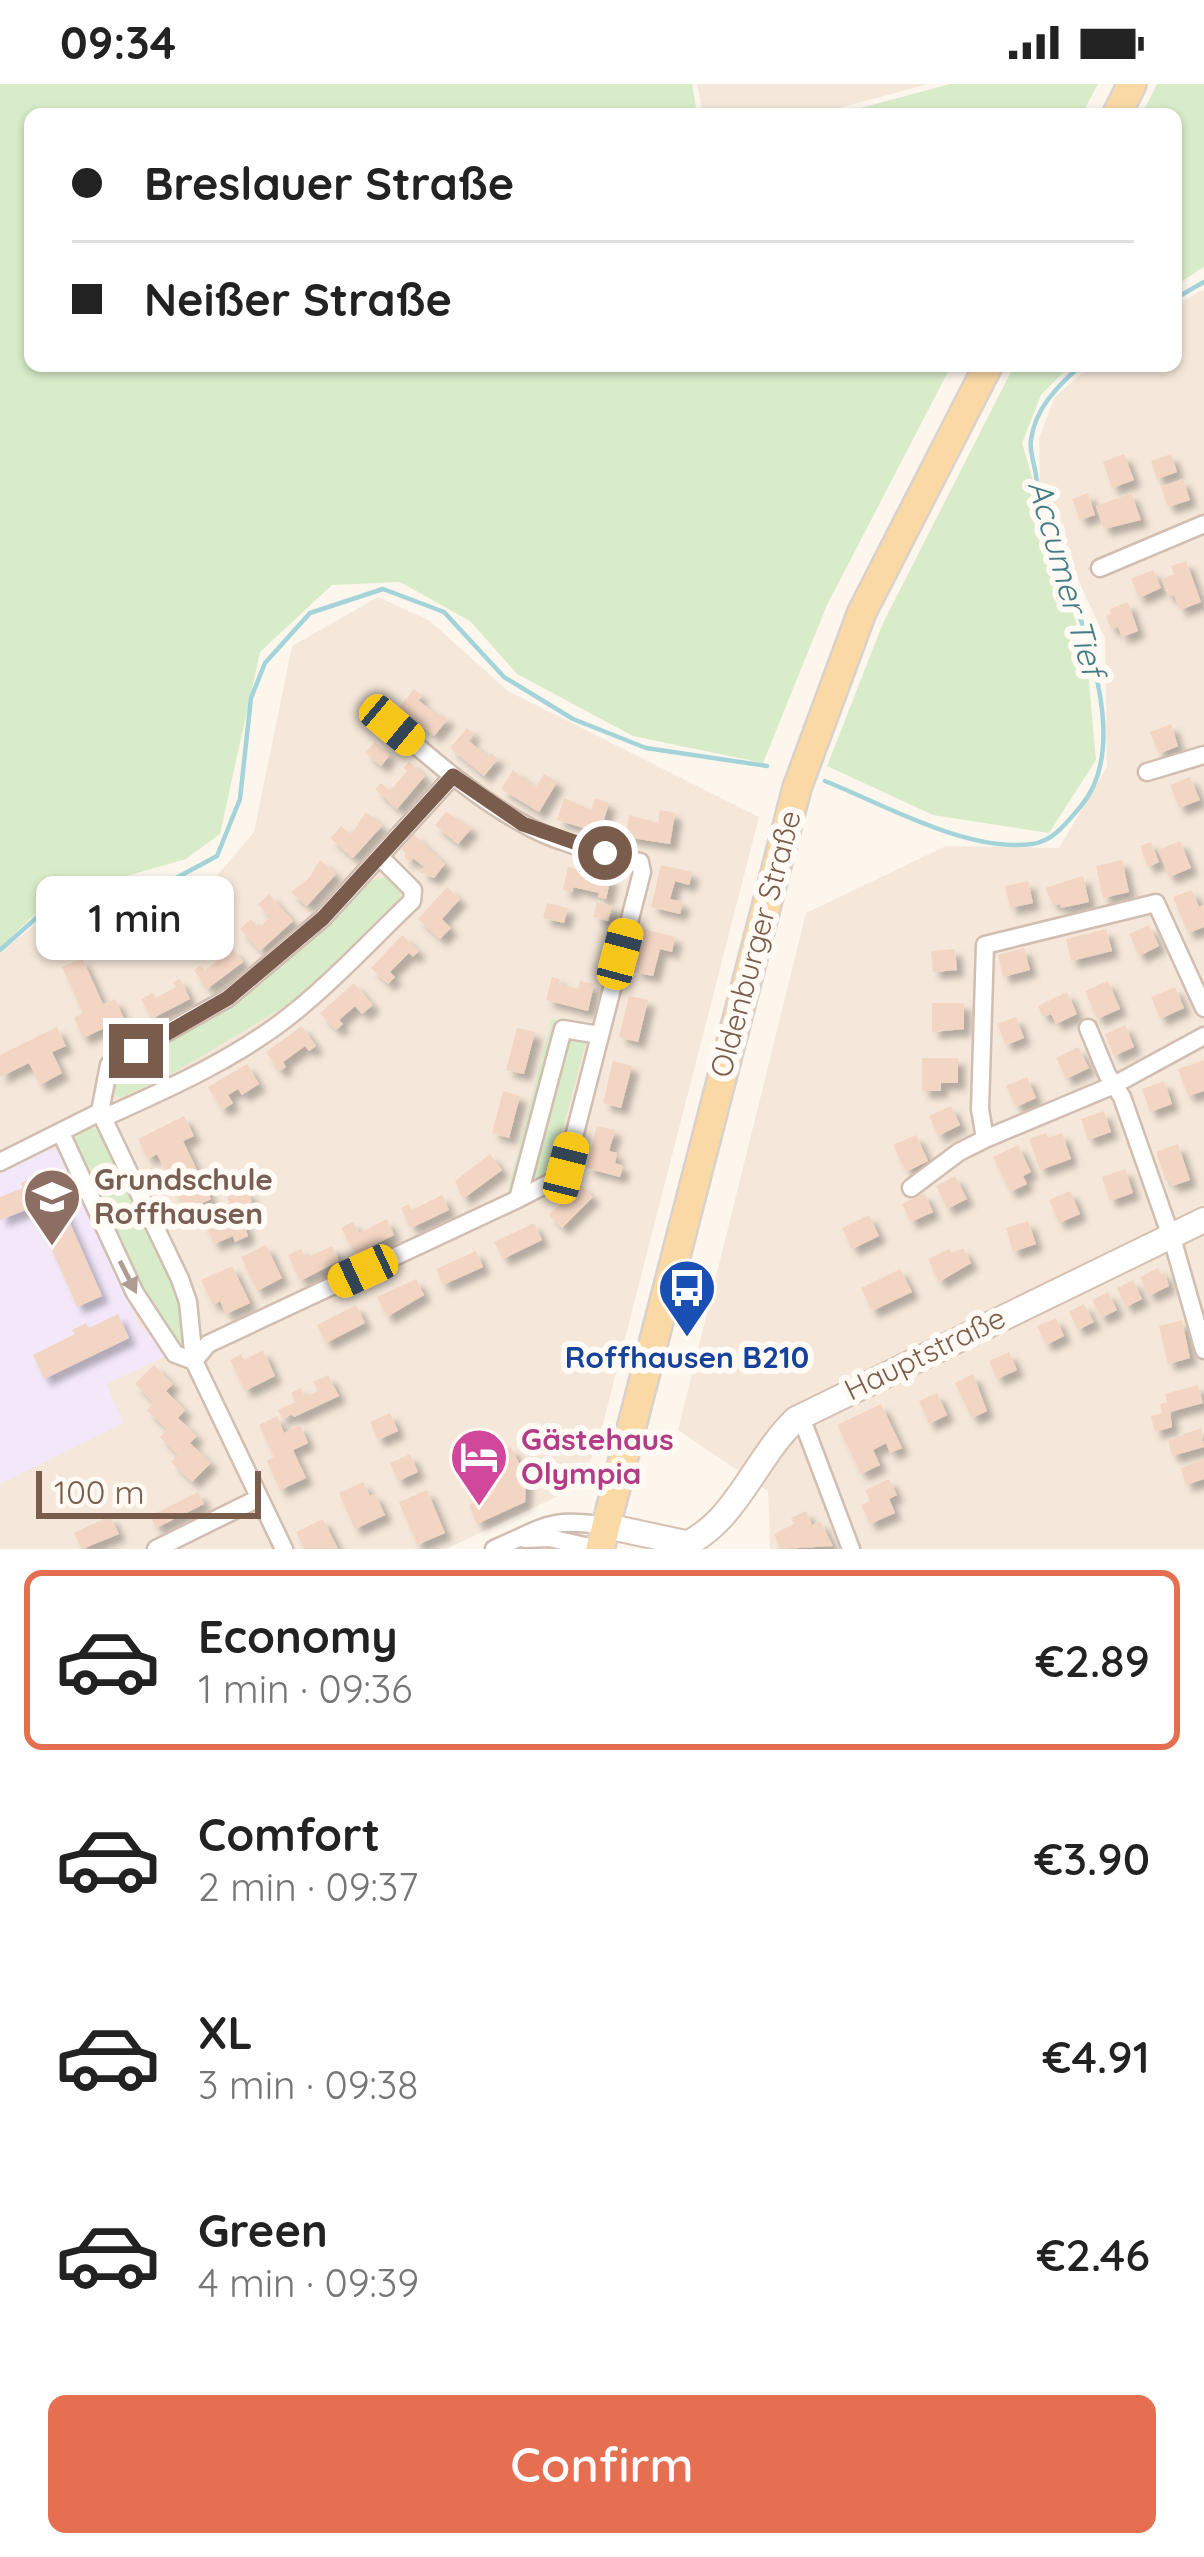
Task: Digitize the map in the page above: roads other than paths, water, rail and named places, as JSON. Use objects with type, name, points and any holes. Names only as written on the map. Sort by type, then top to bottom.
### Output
[{"type":"main road","name":"Oldenburger Straße","points":[[602,1541],[797,788],[862,612],[985,372]]},
{"type":"street","points":[[1100,568],[1204,524]]},
{"type":"street","points":[[194,1361],[208,1344],[553,1181],[566,1168],[642,872],[640,862],[570,844],[523,824],[453,776],[392,725]]},
{"type":"street","points":[[1147,772],[1204,755]]},
{"type":"street","points":[[284,1549],[194,1361],[188,1302],[180,1279],[102,1115],[110,1065],[228,998],[323,918],[453,776]]},
{"type":"street","points":[[0,1162],[208,1068],[298,1010],[412,901],[413,890],[381,857]]},
{"type":"street","points":[[985,1139],[980,1109],[985,945],[1156,903],[1204,1007]]},
{"type":"street","points":[[518,1198],[562,1028],[599,1035]]},
{"type":"street","points":[[1088,1028],[1122,1097],[1204,1350]]},
{"type":"street","points":[[911,1188],[985,1139],[1114,1085],[1204,1036]]},
{"type":"street","points":[[61,1133],[135,1293],[175,1354],[194,1361]]},
{"type":"street","name":"Hauptstraße","points":[[602,1541],[682,1546],[725,1515],[764,1455],[796,1419],[1204,1220]]},
{"type":"street","points":[[796,1419],[806,1430],[851,1549]]},
{"type":"street","points":[[156,1549],[259,1498]]},
{"type":"street","points":[[494,1549],[568,1520],[602,1541]]},
{"type":"waterway","name":"Accumer Tief","points":[[1182,295],[1204,282]]},
{"type":"waterway","name":"Accumer Tief","points":[[825,781],[954,834],[1007,845],[1047,839],[1081,806],[1098,773],[1104,734],[1099,691],[1045,512],[1031,444],[1042,408],[1074,372]]},
{"type":"waterway","name":"Accumer Tief","points":[[0,950],[42,913],[99,887],[165,884],[217,856],[240,799],[251,698],[265,663],[310,613],[383,589],[444,612],[504,677],[573,719],[646,748],[767,766]]},
{"type":"place","name":"Grundschule Roffhausen","points":[[52,1248]]},
{"type":"place","name":"Roffhausen B210","points":[[687,1339]]},
{"type":"place","name":"Gästehaus Olympia","points":[[479,1508]]}]
